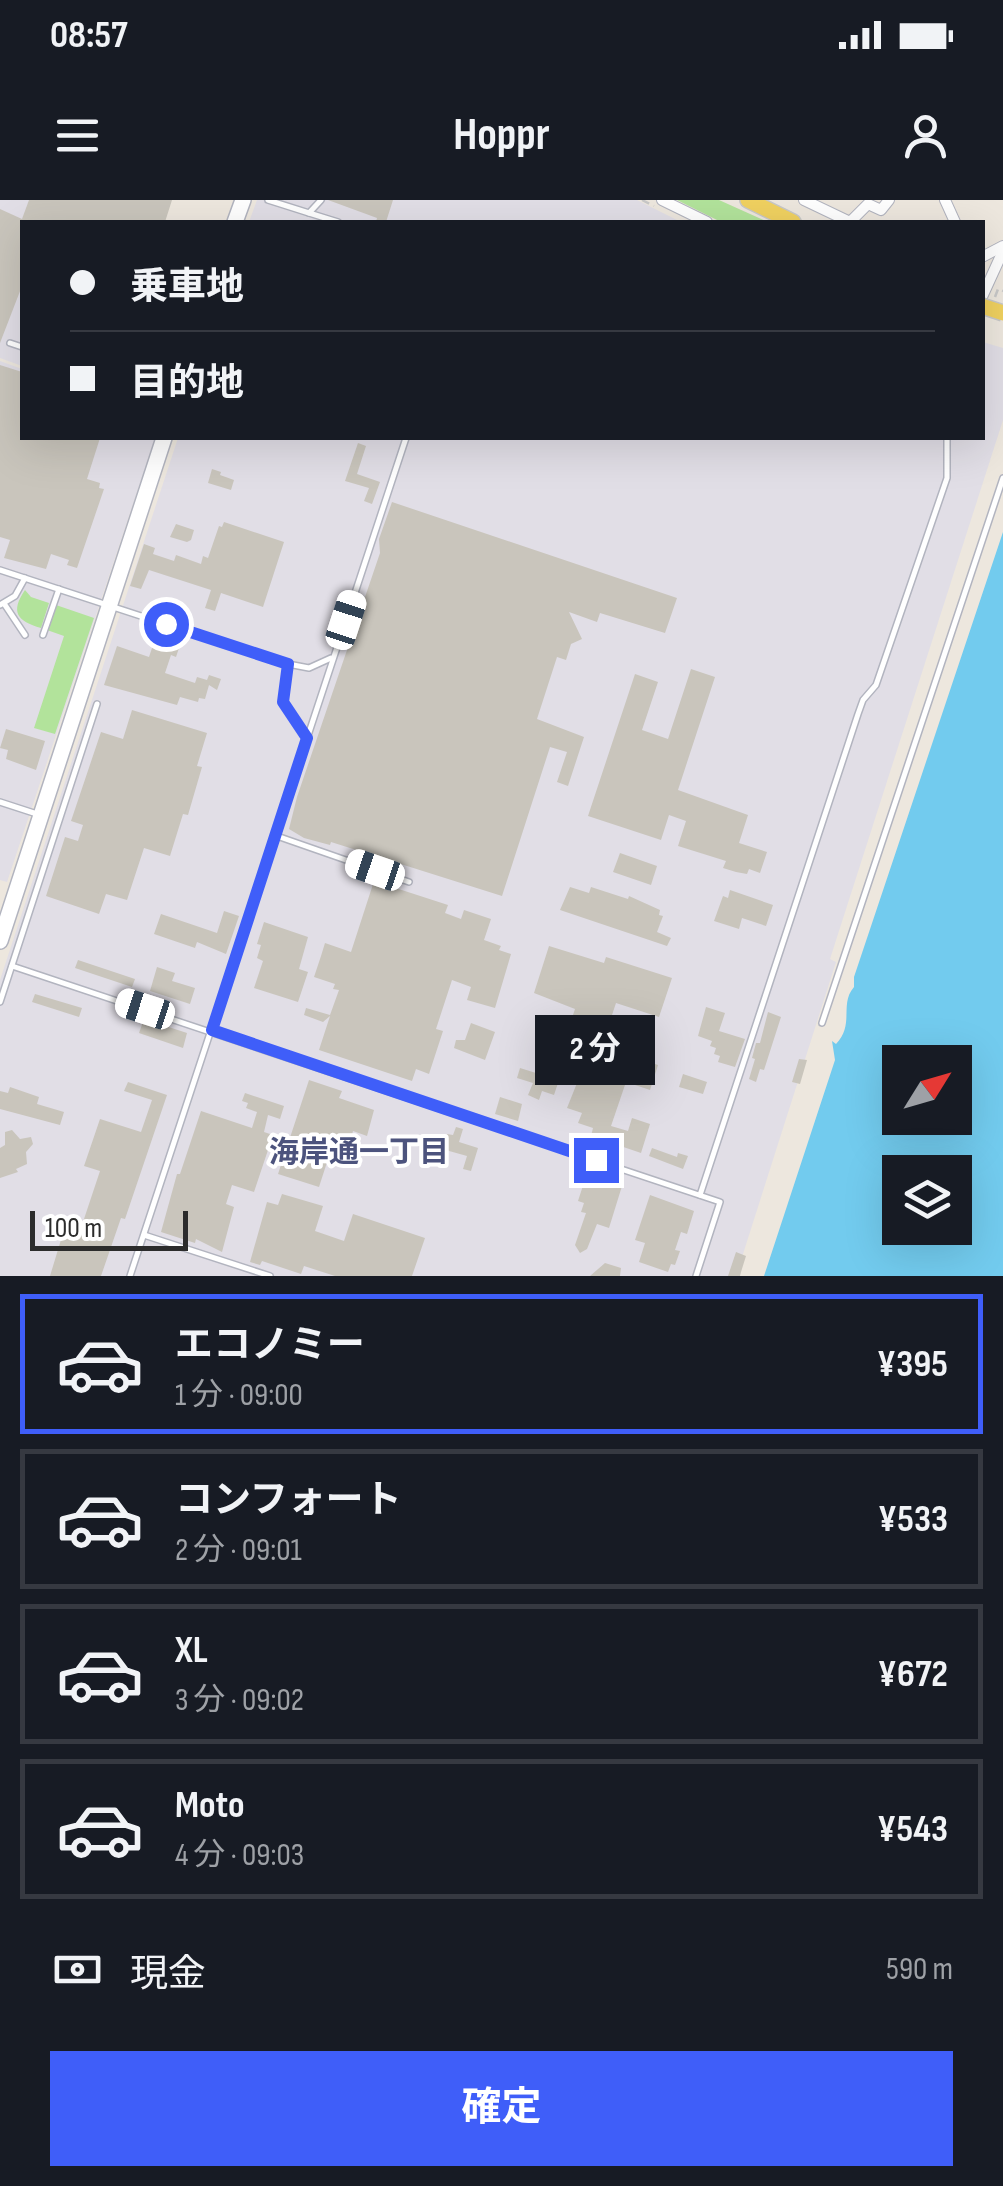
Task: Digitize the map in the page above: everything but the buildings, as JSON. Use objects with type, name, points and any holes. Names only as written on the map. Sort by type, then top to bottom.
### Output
[{"type":"main road","points":[[748,200],[786,219]]},
{"type":"main road","points":[[989,301],[1003,313]]},
{"type":"street","points":[[662,200],[703,220]]},
{"type":"street","points":[[804,200],[846,220]]},
{"type":"street","points":[[866,202],[882,210],[889,200]]},
{"type":"street","points":[[985,290],[1003,249]]},
{"type":"street","points":[[985,276],[988,283]]},
{"type":"street","points":[[0,941],[163,440]]},
{"type":"lane","points":[[268,200],[332,220]]},
{"type":"lane","points":[[310,213],[321,200]]},
{"type":"lane","points":[[10,343],[20,347]]},
{"type":"lane","points":[[130,1276],[405,440]]},
{"type":"lane","points":[[700,1195],[858,714],[876,684],[947,478],[947,440]]},
{"type":"lane","points":[[822,1023],[1003,478]]},
{"type":"lane","points":[[0,570],[288,664],[310,668],[334,656]]},
{"type":"lane","points":[[24,578],[15,596],[2,605],[25,635]]},
{"type":"lane","points":[[43,635],[59,590]]},
{"type":"lane","points":[[288,664],[283,702],[307,738]]},
{"type":"lane","points":[[0,1002],[97,704]]},
{"type":"lane","points":[[0,802],[41,815]]},
{"type":"lane","points":[[274,835],[409,882]]},
{"type":"lane","points":[[12,966],[720,1202],[696,1276]]},
{"type":"lane","points":[[144,1235],[270,1276]]},
{"type":"path","points":[[989,301],[998,290],[1003,291]]},
{"type":"shaded area","points":[[0,200],[72,200],[132,220],[20,220],[20,365],[0,358]]},
{"type":"shaded area","points":[[257,200],[637,200],[677,220],[250,220]]},
{"type":"shaded area","points":[[985,343],[1003,348],[1003,420],[830,959],[836,962],[736,1276],[0,1276],[0,980],[177,440],[985,440]]},
{"type":"shaded area","points":[[0,361],[20,368],[20,440],[154,440],[7,882],[0,880]]},
{"type":"green space","points":[[677,200],[719,200],[764,220],[717,220]]},
{"type":"green space","points":[[25,590],[31,597],[49,603],[41,628],[18,615]]},
{"type":"green space","points":[[56,605],[94,618],[55,734],[34,728],[64,636],[47,630]]},
{"type":"water","points":[[1003,532],[1003,1276],[764,1276],[835,1060],[832,1041],[836,1044],[842,1037],[854,977]]},
{"type":"district","name":"海岸通一丁目","points":[[359,1152]]},
{"type":"route","points":[[166,624],[288,664],[283,702],[307,738],[212,1030],[596,1160]]}]
